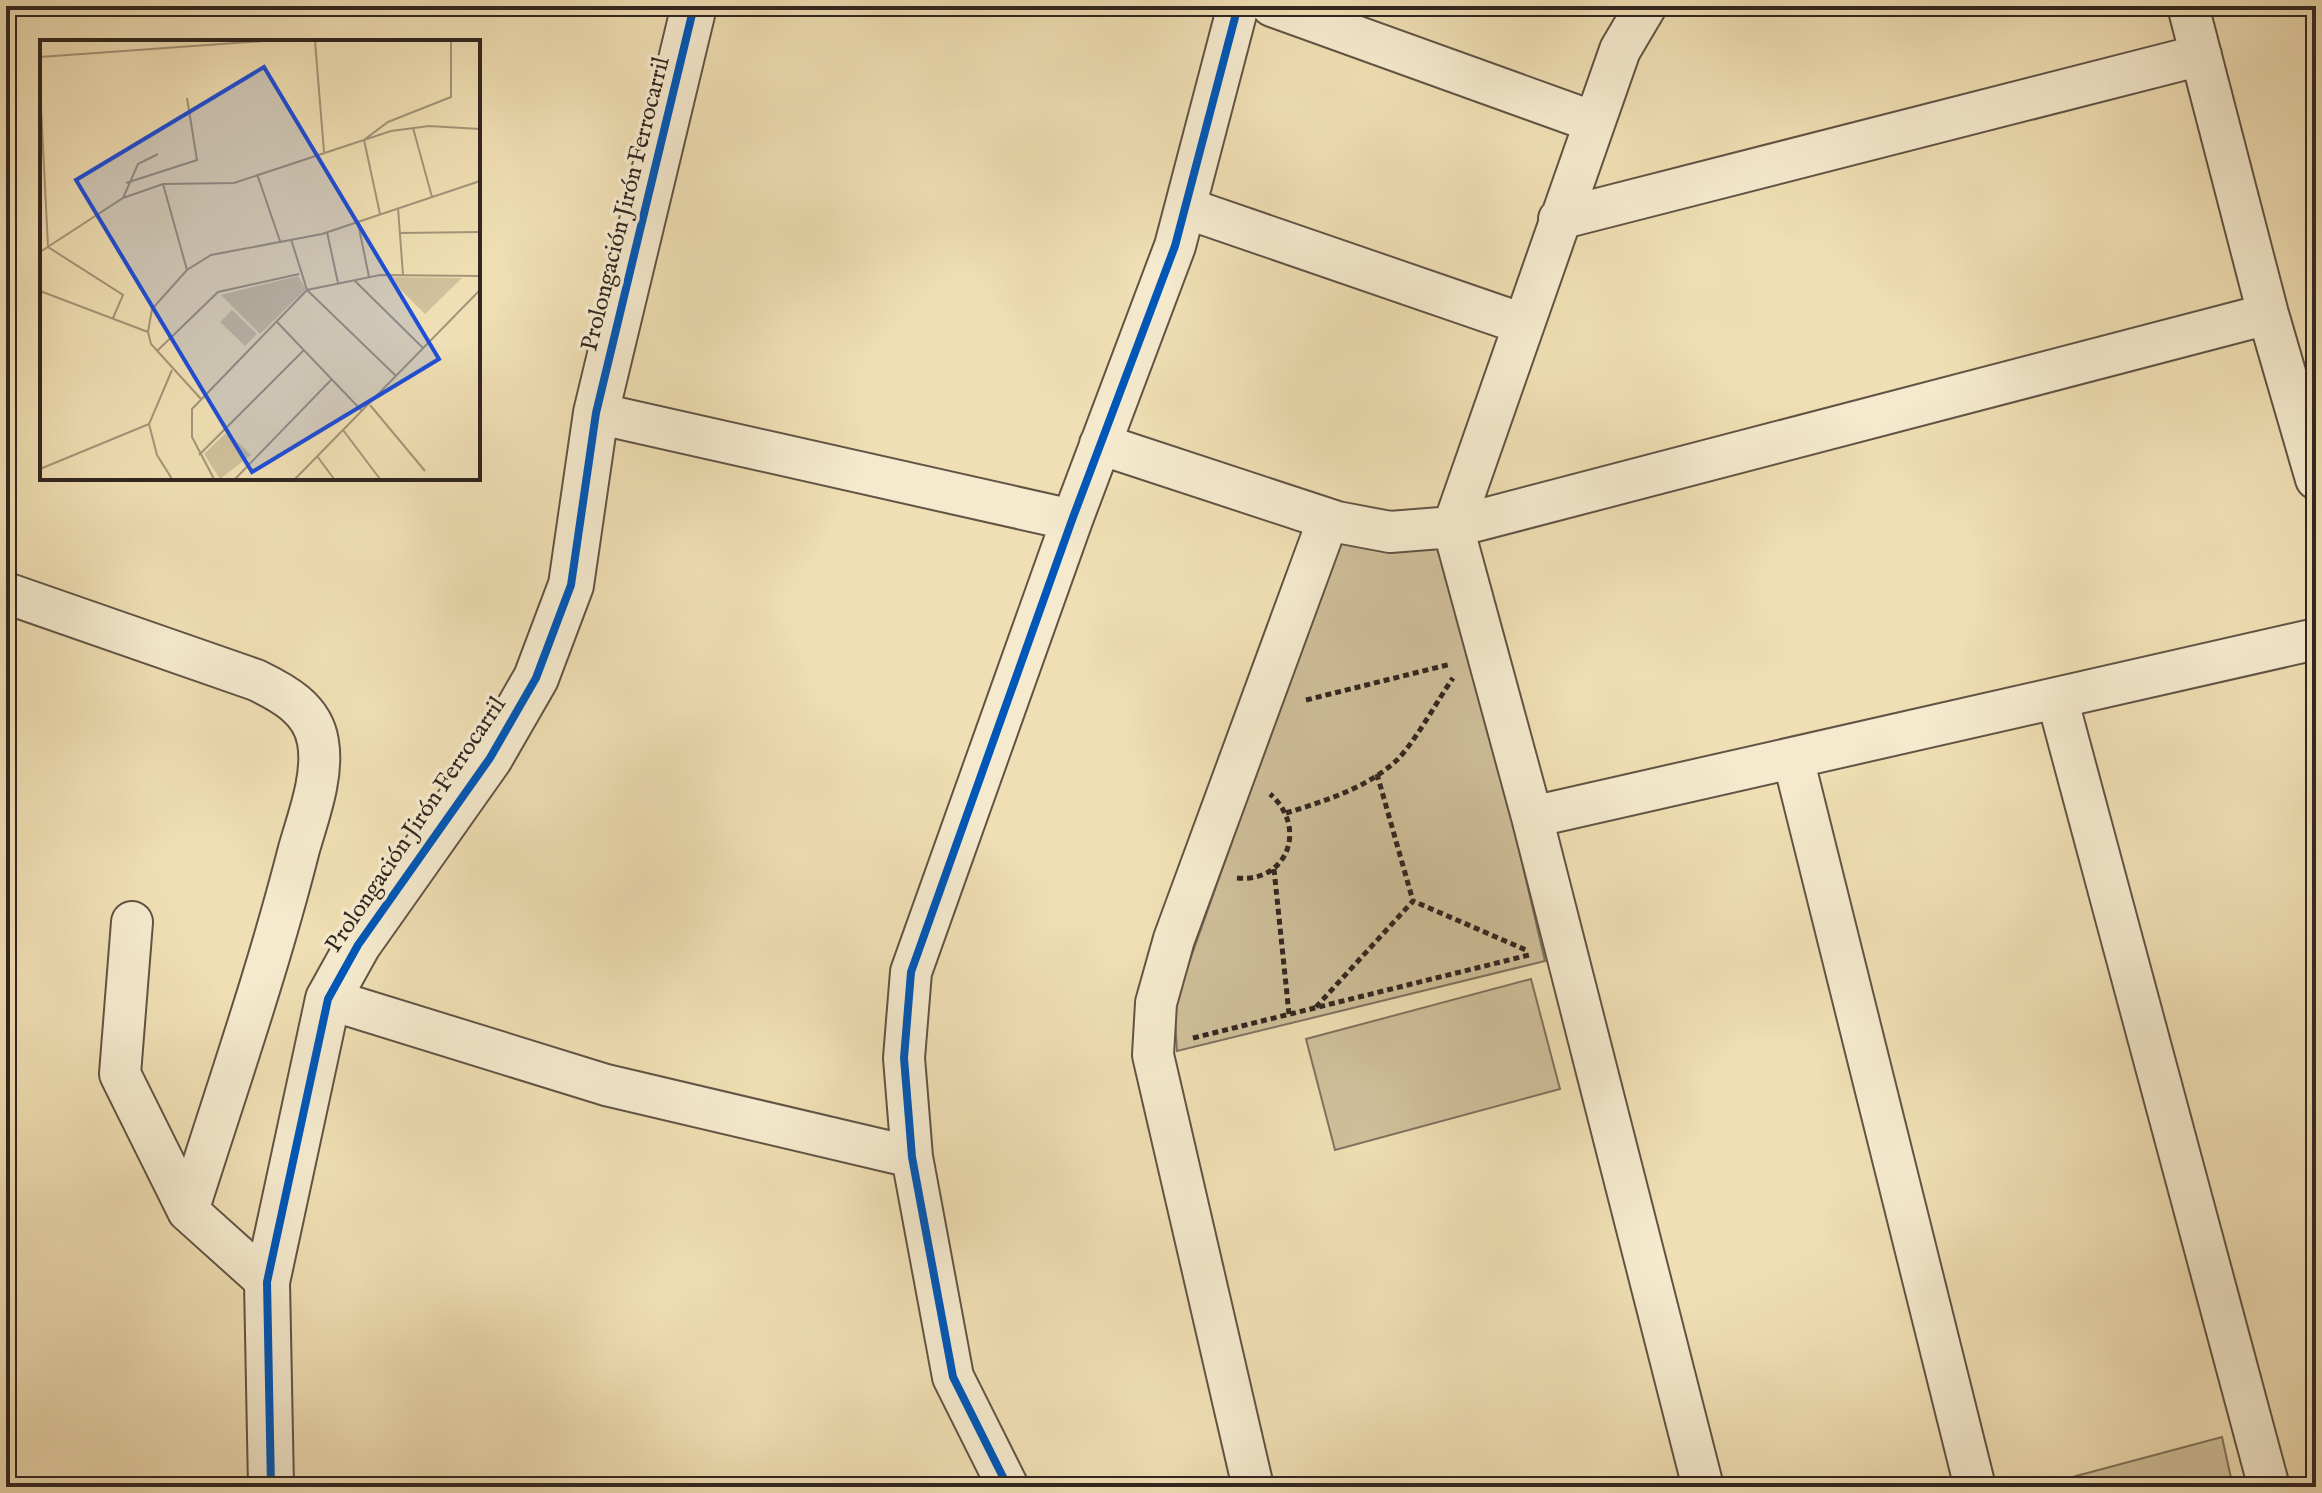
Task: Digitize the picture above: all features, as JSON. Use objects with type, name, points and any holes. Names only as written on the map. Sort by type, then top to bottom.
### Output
[{"type":"street","name":"Prolongación Jirón Ferrocarril","points":[[271,1487],[267,1282],[328,999],[358,945],[490,758],[536,678],[571,585],[596,413],[694,6]]},
{"type":"street","points":[[1008,1487],[953,1377],[912,1157],[904,1058],[911,972],[1072,520],[1175,246],[1238,6]]},
{"type":"street","points":[[1272,6],[1594,122]]},
{"type":"street","points":[[1646,6],[1620,50],[1453,527],[1477,658],[1532,817],[1703,1487]]},
{"type":"street","points":[[2188,6],[2268,314],[2316,479]]},
{"type":"street","points":[[1559,219],[2201,55]]},
{"type":"street","points":[[1186,208],[1523,324]]},
{"type":"street","points":[[1100,444],[1328,520],[1390,532],[1453,527],[2268,314]]},
{"type":"street","points":[[596,413],[1072,520]]},
{"type":"street","points":[[1253,1487],[1153,1055],[1156,1003],[1174,939],[1328,520]]},
{"type":"street","points":[[6,593],[256,680],[284,694],[308,715],[318,742],[315,788],[280,925],[188,1211]]},
{"type":"street","points":[[1532,817],[2316,639]]},
{"type":"street","points":[[2057,698],[2269,1487]]},
{"type":"street","points":[[1793,758],[1975,1487]]},
{"type":"street","points":[[132,922],[120,1074],[188,1211],[267,1282]]},
{"type":"street","points":[[328,999],[606,1085],[912,1157]]},
{"type":"path","points":[[1258,711],[1477,658]]},
{"type":"path","points":[[1286,813],[1329,799],[1377,774],[1398,759],[1477,658]]},
{"type":"path","points":[[1377,774],[1413,901]]},
{"type":"path","points":[[1229,876],[1255,878],[1273,868],[1289,846],[1291,832],[1286,813],[1281,804],[1260,786]]},
{"type":"path","points":[[1273,868],[1289,1014]]},
{"type":"path","points":[[1413,901],[1535,954]]},
{"type":"path","points":[[1314,1008],[1413,901]]},
{"type":"path","points":[[1531,938],[1535,954]]},
{"type":"path","points":[[1185,1040],[1535,954]]},
{"type":"shaded area","points":[[1342,532],[1445,533],[1545,961],[1177,1051],[1174,1005]]},
{"type":"shaded area","points":[[1531,979],[1560,1089],[1335,1150],[1306,1039]]},
{"type":"shaded area","points":[[2222,1437],[2233,1487],[2035,1487]]},
{"type":"cycle path","points":[[271,1487],[267,1282],[328,999],[358,945],[490,758],[536,678],[571,585],[596,413],[694,6]]},
{"type":"cycle path","points":[[1008,1487],[953,1377],[912,1157],[904,1058],[911,972],[1072,520],[1175,246],[1238,6]]}]
